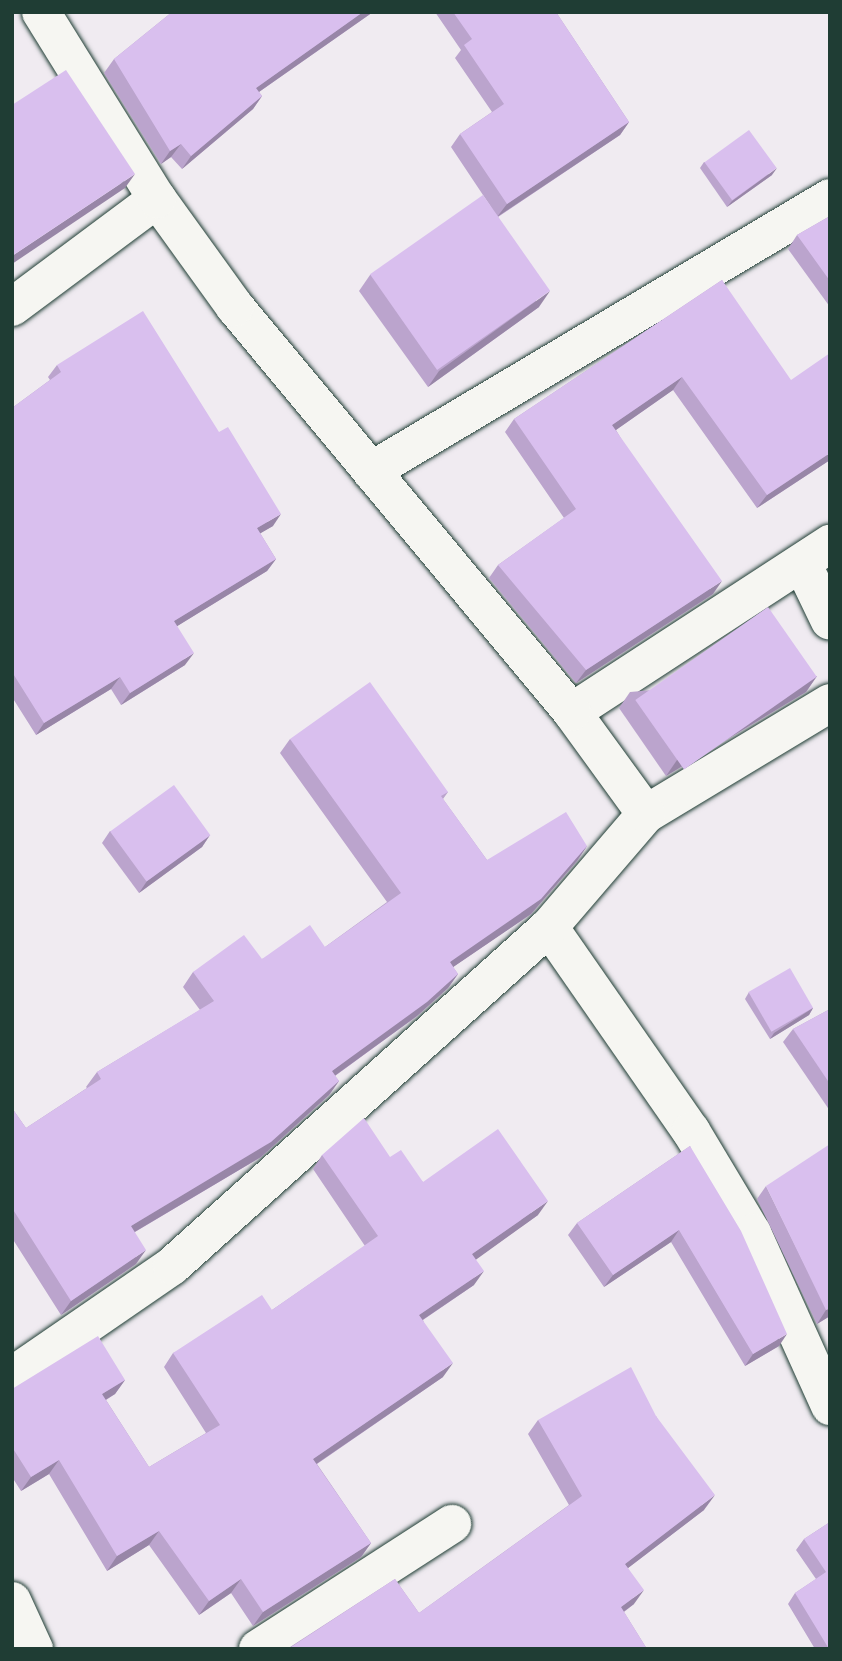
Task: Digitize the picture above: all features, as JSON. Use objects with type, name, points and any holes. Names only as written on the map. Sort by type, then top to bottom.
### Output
[{"type":"street","points":[[41,12],[157,200],[234,307],[572,712],[646,814]]},
{"type":"street","points":[[371,471],[830,198]]},
{"type":"street","points":[[12,307],[157,200]]},
{"type":"street","points":[[572,712],[816,554],[830,621]]},
{"type":"street","points":[[12,1376],[172,1266],[549,927],[646,814],[830,703]]},
{"type":"street","points":[[549,927],[691,1131],[752,1233],[830,1406]]},
{"type":"street","points":[[258,1649],[452,1524]]},
{"type":"building","points":[[172,12],[363,12],[256,88],[262,96],[191,156],[181,144],[170,151],[114,59]]},
{"type":"building","points":[[453,12],[556,12],[629,122],[507,204],[460,134],[504,104],[464,45],[472,39]]},
{"type":"building","points":[[66,70],[135,174],[12,256],[12,105]]},
{"type":"building","points":[[749,130],[777,168],[732,200],[705,162]]},
{"type":"building","points":[[483,195],[550,291],[437,370],[370,274]]},
{"type":"building","points":[[830,216],[830,281],[797,235]]},
{"type":"building","points":[[722,280],[791,380],[830,353],[830,453],[767,495],[682,377],[612,425],[722,581],[586,670],[498,565],[576,509],[514,419]]},
{"type":"building","points":[[143,311],[219,432],[228,427],[281,514],[257,528],[276,559],[174,621],[194,653],[130,693],[120,677],[44,723],[12,672],[12,408],[61,372],[57,365]]},
{"type":"building","points":[[768,607],[817,677],[684,770],[635,700]]},
{"type":"building","points":[[370,682],[448,792],[441,796],[487,860],[566,812],[587,846],[541,899],[450,962],[458,974],[427,1002],[332,1071],[339,1081],[271,1142],[131,1226],[146,1250],[71,1301],[12,1208],[12,1108],[26,1128],[101,1079],[97,1072],[214,1001],[193,972],[244,935],[262,959],[310,925],[325,947],[401,893],[290,739]]},
{"type":"building","points":[[174,785],[210,835],[147,882],[110,831]]},
{"type":"building","points":[[790,968],[813,1008],[771,1032],[748,992]]},
{"type":"building","points":[[830,1009],[830,1084],[793,1029]]},
{"type":"building","points":[[364,1118],[390,1157],[401,1150],[423,1182],[498,1129],[548,1201],[472,1254],[484,1271],[419,1315],[453,1363],[313,1459],[371,1543],[263,1612],[241,1579],[209,1601],[159,1531],[117,1556],[59,1460],[31,1477],[12,1447],[12,1389],[98,1336],[125,1380],[102,1394],[149,1467],[220,1425],[173,1353],[262,1295],[272,1310],[378,1236],[322,1155]]},
{"type":"building","points":[[830,1144],[830,1308],[826,1310],[766,1186]]},
{"type":"building","points":[[690,1146],[741,1231],[787,1334],[753,1354],[679,1230],[613,1275],[577,1223]]},
{"type":"building","points":[[631,1367],[656,1416],[715,1495],[625,1564],[644,1590],[621,1607],[647,1649],[288,1649],[395,1579],[419,1613],[582,1496],[538,1420]]},
{"type":"building","points":[[830,1522],[829,1649],[795,1593],[826,1572],[804,1539]]}]
